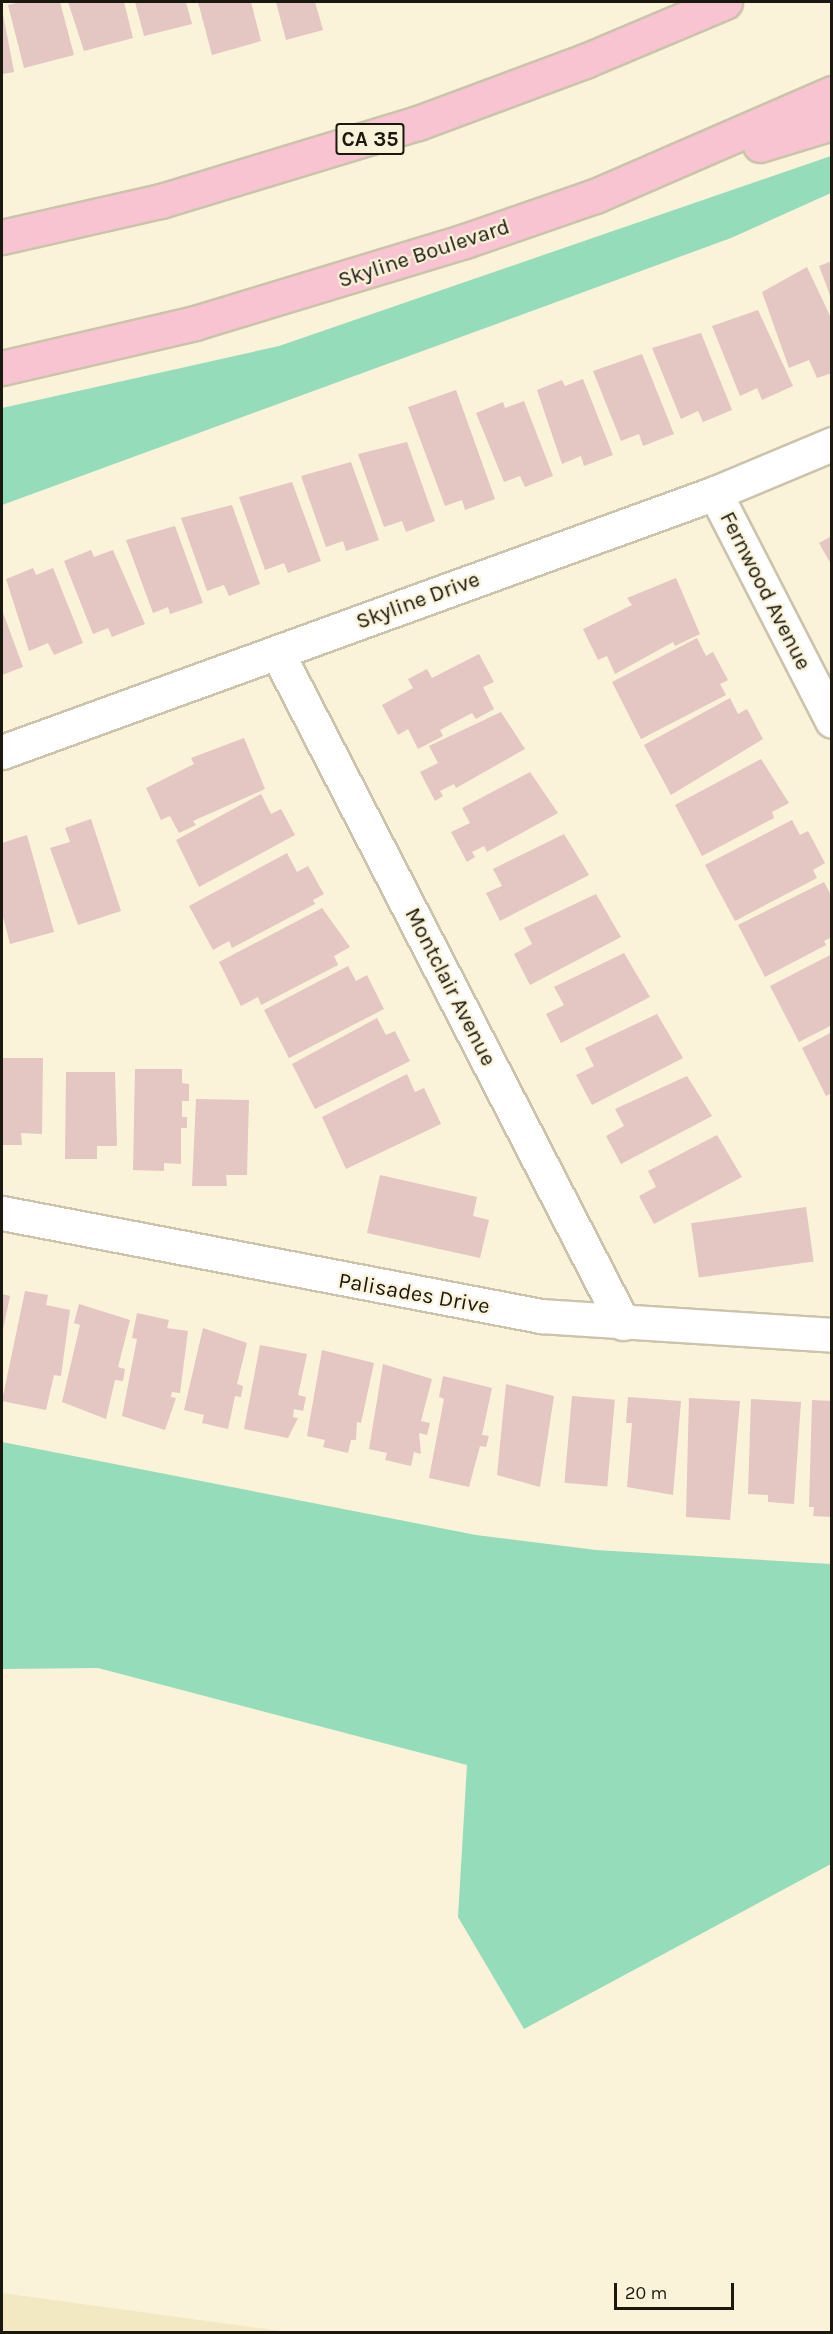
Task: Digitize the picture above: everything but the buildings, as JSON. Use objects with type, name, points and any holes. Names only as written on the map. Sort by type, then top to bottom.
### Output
[{"type":"main road","points":[[545,77],[668,2]]},
{"type":"main road","name":"CA 35","points":[[2,237],[247,177],[545,77],[725,2]]},
{"type":"main road","name":"Skyline Boulevard","points":[[2,368],[195,323],[335,283],[595,196],[831,93]]},
{"type":"main road","points":[[595,196],[831,123]]},
{"type":"street","name":"Skyline Drive","points":[[2,752],[715,493],[831,444]]},
{"type":"street","name":"Fernwood Avenue","points":[[715,493],[831,721]]},
{"type":"street","name":"Montclair Avenue","points":[[277,652],[623,1323]]},
{"type":"street","name":"Palisades Drive","points":[[2,1213],[467,1304],[623,1323],[831,1335]]},
{"type":"green space","points":[[831,156],[831,193],[731,238],[2,505],[2,408],[279,346]]},
{"type":"green space","points":[[2,1442],[476,1535],[596,1550],[831,1564],[831,1864],[524,2029],[458,1917],[467,1765],[98,1668],[2,1669]]},
{"type":"sand","points":[[2,2293],[288,2332],[2,2332]]}]
